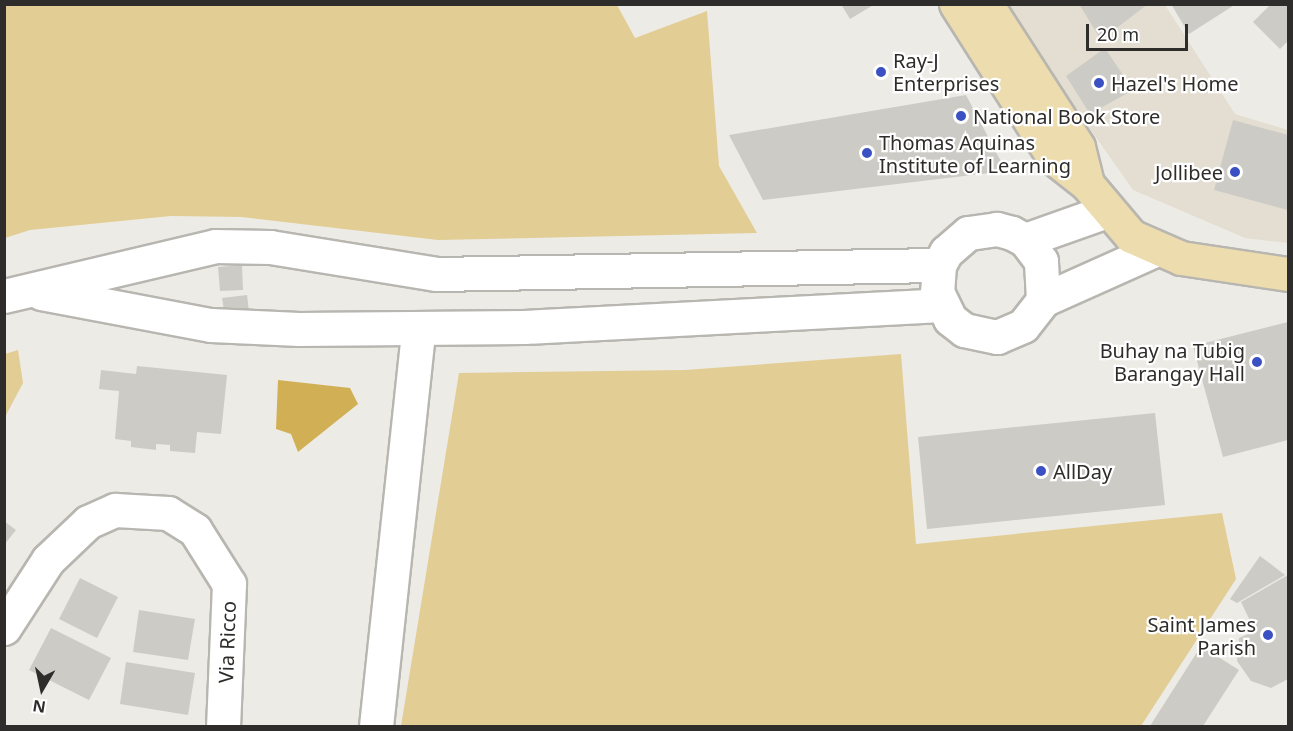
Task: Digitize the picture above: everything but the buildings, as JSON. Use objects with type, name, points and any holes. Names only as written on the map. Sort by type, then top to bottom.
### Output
[{"type":"main road","points":[[956,4],[1054,159],[1087,184],[1107,211],[1131,236],[1155,250],[1288,274]]},
{"type":"main road","points":[[986,4],[1078,147],[1087,184]]},
{"type":"street","points":[[1024,240],[1107,211]]},
{"type":"street","points":[[1043,300],[1045,274],[1024,240],[997,229],[975,231],[956,241],[939,265],[942,305],[964,330],[997,337],[1023,326],[1043,300],[1155,250]]},
{"type":"street","points":[[18,293],[215,246],[270,247],[458,274],[939,265]]},
{"type":"street","points":[[18,293],[211,325],[418,330],[942,305]]},
{"type":"street","points":[[376,726],[418,330]]},
{"type":"street","name":"Via Ricco","points":[[4,628],[48,560],[88,522],[115,510],[168,513],[195,530],[229,584],[223,726]]},
{"type":"shaded area","points":[[5,4],[617,5],[635,38],[707,11],[719,166],[757,233],[438,240],[242,217],[171,216],[30,230],[5,238]]},
{"type":"shaded area","points":[[1003,5],[1165,5],[1235,114],[1288,130],[1288,243],[1245,238],[1133,190]]},
{"type":"shaded area","points":[[18,350],[23,383],[5,417],[5,354]]},
{"type":"shaded area","points":[[901,354],[916,544],[1222,513],[1236,579],[1141,726],[401,726],[459,373],[685,370]]},
{"type":"shaded area","points":[[278,380],[350,388],[358,404],[298,452],[291,434],[276,429]]},
{"type":"place","name":"Ray-J Enterprises","points":[[881,72]]},
{"type":"place","name":"Hazel's Home","points":[[1099,83]]},
{"type":"place","name":"National Book Store","points":[[961,116]]},
{"type":"place","name":"Thomas Aquinas Institute of Learning","points":[[867,153]]},
{"type":"place","name":"Jollibee","points":[[1235,172]]},
{"type":"place","name":"Buhay na Tubig Barangay Hall","points":[[1257,362]]},
{"type":"place","name":"AllDay","points":[[1041,471]]},
{"type":"place","name":"Saint James Parish","points":[[1268,635]]}]
